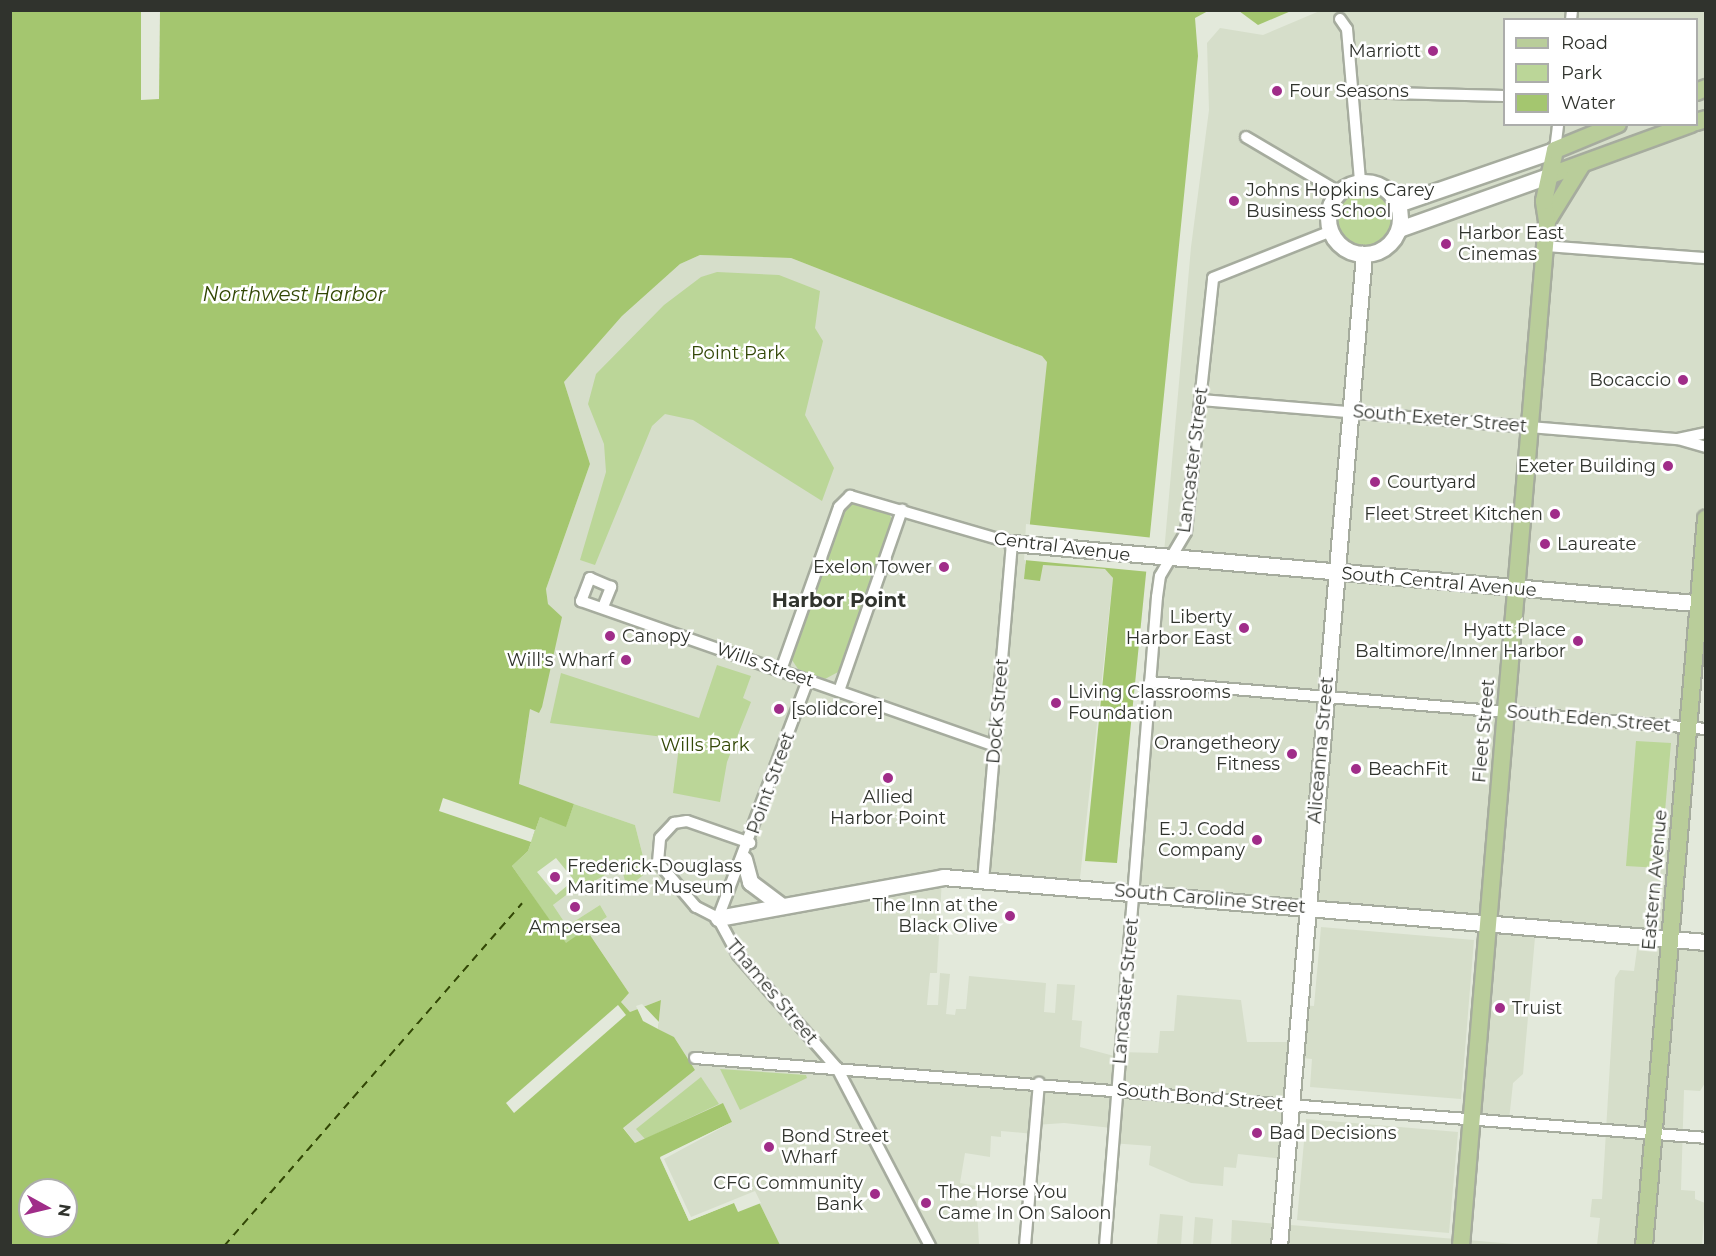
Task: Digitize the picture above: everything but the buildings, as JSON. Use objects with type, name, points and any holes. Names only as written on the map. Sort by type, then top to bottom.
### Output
[{"type":"main road","points":[[1555,150],[1613,126]]},
{"type":"main road","points":[[1551,175],[1685,126]]},
{"type":"main road","name":"Fleet Street","points":[[1461,1245],[1547,221],[1544,201],[1555,150]]},
{"type":"main road","name":"Fleet Street","points":[[1547,221],[1570,177],[1586,163]]},
{"type":"main road","name":"Eastern Avenue","points":[[1644,1245],[1688,727],[1702,604],[1706,519]]},
{"type":"street","points":[[1340,19],[1347,28],[1360,182]]},
{"type":"street","points":[[1352,92],[1503,96]]},
{"type":"street","name":"Fleet Street","points":[[1555,150],[1558,126]]},
{"type":"street","points":[[1246,137],[1339,192]]},
{"type":"street","points":[[1398,204],[1555,150]]},
{"type":"street","points":[[1398,229],[1398,204],[1384,187],[1360,182],[1339,192],[1329,210],[1330,231],[1342,247],[1364,254],[1385,247],[1398,229],[1551,175]]},
{"type":"street","name":"Lancaster Street","points":[[1105,1245],[1159,583],[1186,532],[1213,278],[1330,231]]},
{"type":"street","points":[[1545,246],[1706,258]]},
{"type":"street","name":"Aliceanna Street","points":[[1279,1245],[1364,254]]},
{"type":"street","name":"South Exeter Street","points":[[1201,400],[1678,439],[1706,447]]},
{"type":"street","name":"South Exeter Street","points":[[1678,439],[1706,433]]},
{"type":"street","name":"Central Avenue","points":[[781,670],[839,507],[850,495],[1017,543],[1173,559]]},
{"type":"street","points":[[839,691],[902,510]]},
{"type":"street","name":"Dock Street","points":[[983,880],[1017,543]]},
{"type":"street","name":"South Central Avenue","points":[[1173,559],[1702,604]]},
{"type":"street","name":"Wills Street","points":[[603,607],[995,746]]},
{"type":"street","name":"Point Street","points":[[718,918],[744,859],[808,680]]},
{"type":"street","name":"South Eden Street","points":[[1150,682],[1706,729]]},
{"type":"street","name":"Thames Street","points":[[750,843],[687,821],[674,823],[660,838],[658,862],[696,906],[718,918],[738,955],[837,1068],[930,1245]]},
{"type":"street","points":[[744,859],[750,882],[782,906]]},
{"type":"street","name":"South Caroline Street","points":[[718,918],[943,877],[1307,906],[1706,942]]},
{"type":"street","name":"South Bond Street","points":[[695,1058],[1040,1083],[1706,1138]]},
{"type":"street","points":[[1025,1245],[1040,1083]]},
{"type":"shaded area","points":[[1322,10],[1705,11],[1706,670],[1693,669],[1669,937],[1705,941],[1705,1083],[1700,1091],[1684,1090],[1681,1190],[1695,1191],[1695,1199],[1705,1203],[1702,1245],[1597,1245],[1600,1218],[1590,1217],[1592,1199],[1602,1199],[1615,978],[1620,970],[1634,971],[1639,935],[1536,926],[1523,1074],[1513,1083],[1509,1120],[1470,1118],[1487,923],[1134,892],[1191,247],[1209,110],[1207,43],[1220,28],[1263,35]]},
{"type":"shaded area","points":[[700,255],[791,258],[1042,356],[1048,362],[1025,564],[1106,569],[1113,578],[1079,887],[942,877],[937,973],[930,973],[927,1005],[938,1005],[940,973],[950,974],[946,1014],[955,1015],[956,1009],[966,1009],[969,976],[1046,983],[1044,1012],[1055,1013],[1057,984],[1075,985],[1072,1020],[1082,1021],[1080,1047],[1118,1057],[1119,1052],[1158,1053],[1160,1031],[1174,1031],[1177,995],[1241,1000],[1247,1042],[1294,1042],[1298,1005],[1314,1006],[1321,927],[1474,940],[1461,1099],[1310,1087],[1312,1059],[1294,1057],[1284,1159],[1238,1154],[1236,1168],[1224,1167],[1223,1186],[1191,1183],[1149,1165],[1151,1146],[1111,1143],[1112,1128],[1064,1123],[1035,1125],[1034,1134],[1001,1131],[1001,1137],[991,1136],[990,1157],[965,1153],[960,1183],[976,1186],[979,1245],[780,1245],[755,1194],[689,1221],[660,1157],[732,1122],[723,1104],[635,1143],[623,1127],[695,1070],[674,1037],[658,1029],[661,1000],[630,1012],[621,1002],[629,993],[589,933],[607,917],[600,905],[567,926],[553,905],[581,884],[584,887],[621,866],[647,872],[635,825],[519,785],[530,709],[543,701],[558,615],[548,604],[546,589],[590,464],[564,382],[622,316],[680,264]]},
{"type":"shaded area","points":[[1306,1119],[1458,1132],[1449,1233],[1297,1220]]},
{"type":"shaded area","points":[[1160,1214],[1183,1216],[1181,1245],[1157,1245]]},
{"type":"shaded area","points":[[1195,1217],[1213,1219],[1211,1245],[1193,1245]]},
{"type":"shaded area","points":[[1232,1220],[1385,1233],[1526,1245],[1231,1246]]},
{"type":"green space","points":[[1358,189],[1370,189],[1385,197],[1393,212],[1393,224],[1385,239],[1370,247],[1358,247],[1343,239],[1335,224],[1335,212],[1343,197]]},
{"type":"green space","name":"Point Park","points":[[717,272],[779,275],[820,291],[815,328],[823,341],[805,415],[834,468],[822,501],[693,420],[665,414],[652,426],[595,565],[580,560],[606,472],[604,444],[588,404],[596,374],[664,305],[701,277]]},
{"type":"green space","points":[[854,500],[889,513],[892,520],[840,671],[825,679],[798,669],[792,660],[845,508]]},
{"type":"green space","name":"Wills Park","points":[[717,665],[751,676],[743,698],[751,702],[727,762],[720,802],[673,793],[680,739],[550,723],[561,673],[699,718]]},
{"type":"green space","points":[[1636,741],[1671,743],[1660,868],[1626,866]]},
{"type":"green space","points":[[574,804],[635,825],[647,872],[627,888],[621,866],[584,887],[581,884],[553,905],[567,926],[600,905],[607,917],[566,944],[512,866],[528,851],[540,817],[566,826]],"holes":[[[556,858],[574,880],[556,895],[537,872]]]},
{"type":"green space","points":[[720,1069],[806,1075],[807,1078],[740,1110]]},
{"type":"green space","points":[[701,1077],[719,1104],[645,1139],[636,1129]]},
{"type":"water","name":"Northwest Harbor","points":[[10,11],[1208,11],[1195,18],[1198,56],[1117,863],[1085,861],[1113,578],[1105,569],[1043,565],[1040,581],[1024,579],[1047,362],[1042,356],[791,258],[700,255],[680,264],[622,316],[564,382],[590,464],[546,589],[548,604],[562,617],[542,707],[539,713],[530,709],[519,784],[574,804],[566,827],[540,817],[528,851],[512,866],[566,943],[586,929],[629,993],[621,1002],[630,1012],[661,1000],[658,1029],[674,1037],[695,1070],[623,1128],[635,1143],[723,1103],[732,1122],[660,1158],[689,1221],[755,1194],[780,1245],[11,1245]]},
{"type":"water","points":[[1239,11],[1291,11],[1258,25]]},
{"type":"pier","points":[[141,11],[160,11],[159,99],[141,100]]},
{"type":"pier","points":[[1026,524],[1154,538],[1150,572],[1024,560]]},
{"type":"pier","points":[[443,798],[535,830],[531,842],[439,811]]},
{"type":"pier","points":[[642,1004],[659,1022],[658,1029],[643,1021],[636,1006]]},
{"type":"pier","points":[[618,1005],[626,1015],[514,1113],[506,1103]]},
{"type":"pier","points":[[734,1121],[664,1159],[691,1217],[755,1191],[761,1203],[738,1212],[734,1203],[689,1221],[660,1157]]},
{"type":"ferry route","points":[[224,1246],[522,903]]},
{"type":"place","name":"Marriott","points":[[1433,51]]},
{"type":"place","name":"Four Seasons","points":[[1277,91]]},
{"type":"place","name":"Johns Hopkins Carey Business School","points":[[1234,201]]},
{"type":"place","name":"Harbor East Cinemas","points":[[1446,244]]},
{"type":"place","name":"Bocaccio","points":[[1683,380]]},
{"type":"place","name":"Exeter Building","points":[[1668,466]]},
{"type":"place","name":"Courtyard","points":[[1375,482]]},
{"type":"place","name":"Fleet Street Kitchen","points":[[1555,514]]},
{"type":"place","name":"Laureate","points":[[1545,544]]},
{"type":"place","name":"Exelon Tower","points":[[944,567]]},
{"type":"place","name":"Liberty Harbor East","points":[[1244,628]]},
{"type":"place","name":"Canopy","points":[[610,636]]},
{"type":"place","name":"Hyatt Place Baltimore/Inner Harbor","points":[[1578,641]]},
{"type":"place","name":"Will's Wharf","points":[[626,660]]},
{"type":"place","name":"Living Classrooms Foundation","points":[[1056,703]]},
{"type":"place","name":"[solidcore]","points":[[779,709]]},
{"type":"place","name":"Orangetheory Fitness","points":[[1292,754]]},
{"type":"place","name":"BeachFit","points":[[1356,769]]},
{"type":"place","name":"Allied Harbor Point","points":[[888,778]]},
{"type":"place","name":"E. J. Codd Company","points":[[1257,840]]},
{"type":"place","name":"Frederick-Douglass Maritime Museum","points":[[555,877]]},
{"type":"place","name":"Ampersea","points":[[575,907]]},
{"type":"place","name":"The Inn at the Black Olive","points":[[1010,916]]},
{"type":"place","name":"Truist","points":[[1500,1008]]},
{"type":"place","name":"Bad Decisions","points":[[1257,1133]]},
{"type":"place","name":"Bond Street Wharf","points":[[769,1147]]},
{"type":"place","name":"CFG Community Bank","points":[[875,1194]]},
{"type":"place","name":"The Horse You Came In On Saloon","points":[[926,1203]]},
{"type":"district","name":"Harbor Point","points":[[839,600]]}]
